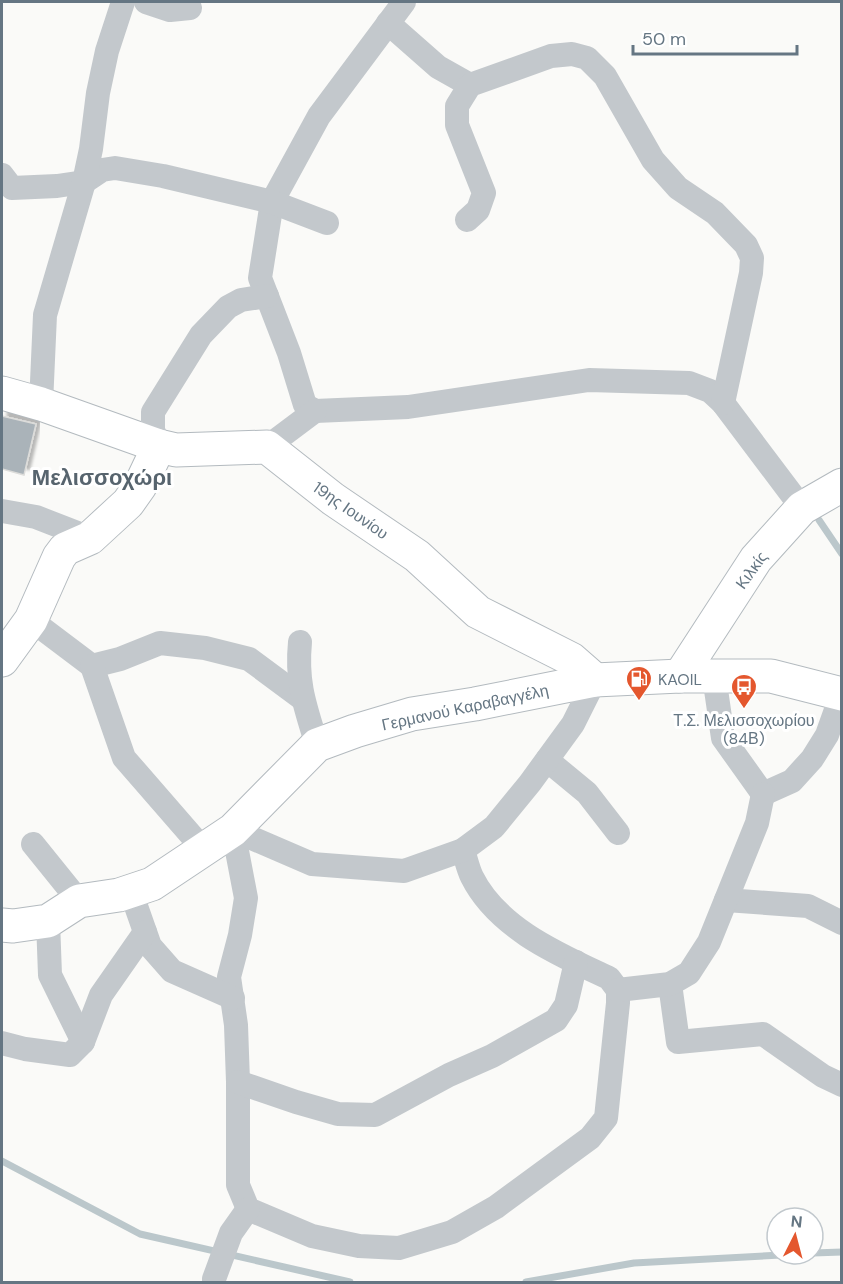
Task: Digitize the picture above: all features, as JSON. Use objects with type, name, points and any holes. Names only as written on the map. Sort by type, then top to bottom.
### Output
[{"type":"main road","points":[[2,393],[176,450],[267,447]]},
{"type":"main road","points":[[2,660],[31,620],[59,557],[65,549],[90,538],[128,503],[140,486],[159,446]]},
{"type":"main road","name":"19ης Ιουνίου","points":[[267,447],[333,499],[417,556],[478,612],[571,659],[595,680]]},
{"type":"main road","name":"Κιλκίς","points":[[680,676],[756,559],[802,508],[841,485]]},
{"type":"main road","name":"Γερμανού Καραβαγγέλη","points":[[2,925],[13,926],[48,921],[79,901],[119,895],[152,884],[233,830],[317,745],[412,714],[475,705],[595,680],[680,676],[771,676],[841,694]]},
{"type":"street","points":[[41,404],[45,315],[84,182],[92,149],[98,93],[107,51],[123,2]]},
{"type":"street","points":[[146,2],[170,10],[190,8]]},
{"type":"street","points":[[404,2],[319,116],[272,202],[260,278],[289,353],[305,405],[315,411],[408,407],[589,380],[689,383],[710,391],[723,403],[802,508]]},
{"type":"street","points":[[388,23],[438,68],[470,85]]},
{"type":"street","points":[[467,220],[478,210],[484,193],[457,125],[457,106],[470,85],[551,56],[572,54],[587,58],[605,75],[653,160],[678,188],[715,213],[746,245],[752,258],[752,273],[723,403]]},
{"type":"street","points":[[5,187],[57,186],[84,182],[102,170],[115,168],[163,176],[272,202],[327,223]]},
{"type":"street","points":[[159,446],[153,430],[153,412],[201,335],[228,306],[241,300],[267,296]]},
{"type":"street","points":[[267,447],[315,411]]},
{"type":"street","points":[[2,511],[36,517],[90,538]]},
{"type":"street","points":[[31,620],[92,666],[124,758],[204,850]]},
{"type":"street","points":[[300,642],[297,668],[303,699],[317,745]]},
{"type":"street","points":[[92,666],[120,659],[160,643],[205,648],[249,659],[303,699]]},
{"type":"street","points":[[618,990],[670,984],[689,973],[709,942],[757,823],[763,794],[723,738],[714,676]]},
{"type":"street","points":[[233,830],[312,864],[404,871],[463,850],[494,827],[547,760],[573,724],[595,680]]},
{"type":"street","points":[[763,794],[792,781],[812,759],[827,735],[841,694]]},
{"type":"street","points":[[547,760],[587,793],[618,833]]},
{"type":"street","points":[[233,830],[246,898],[240,935],[228,977],[233,998],[238,1082],[237,1185],[248,1209],[312,1236],[359,1246],[399,1248],[452,1232],[487,1212],[590,1138],[606,1118],[618,990],[609,978],[527,935],[489,901],[472,877],[463,850]]},
{"type":"street","points":[[33,844],[79,901]]},
{"type":"street","points":[[131,891],[150,946],[172,971],[233,998]]},
{"type":"street","points":[[726,900],[808,906],[842,923]]},
{"type":"street","points":[[48,921],[50,975],[82,1042]]},
{"type":"street","points":[[2,1043],[25,1049],[70,1055],[82,1042],[101,995],[145,932]]},
{"type":"street","points":[[238,1082],[338,1114],[375,1115],[449,1075],[492,1056],[556,1020],[566,1005],[576,962]]},
{"type":"street","points":[[670,984],[678,1042],[763,1034],[823,1076],[842,1085]]},
{"type":"street","points":[[214,1281],[231,1233],[248,1209]]},
{"type":"building","points":[[2,416],[36,424],[24,475],[2,469]]},
{"type":"waterway","points":[[819,520],[842,554]]},
{"type":"waterway","points":[[2,1161],[140,1234],[350,1282]]},
{"type":"waterway","points":[[825,1253],[842,1252]]},
{"type":"waterway","points":[[526,1282],[634,1263],[765,1256]]},
{"type":"place","name":"KAOIL","points":[[639,702]]},
{"type":"place","name":"Τ.Σ. Μελισσοχωρίου (84Β)","points":[[744,710]]},
{"type":"district","name":"Μελισσοχώρι","points":[[102,477]]}]
